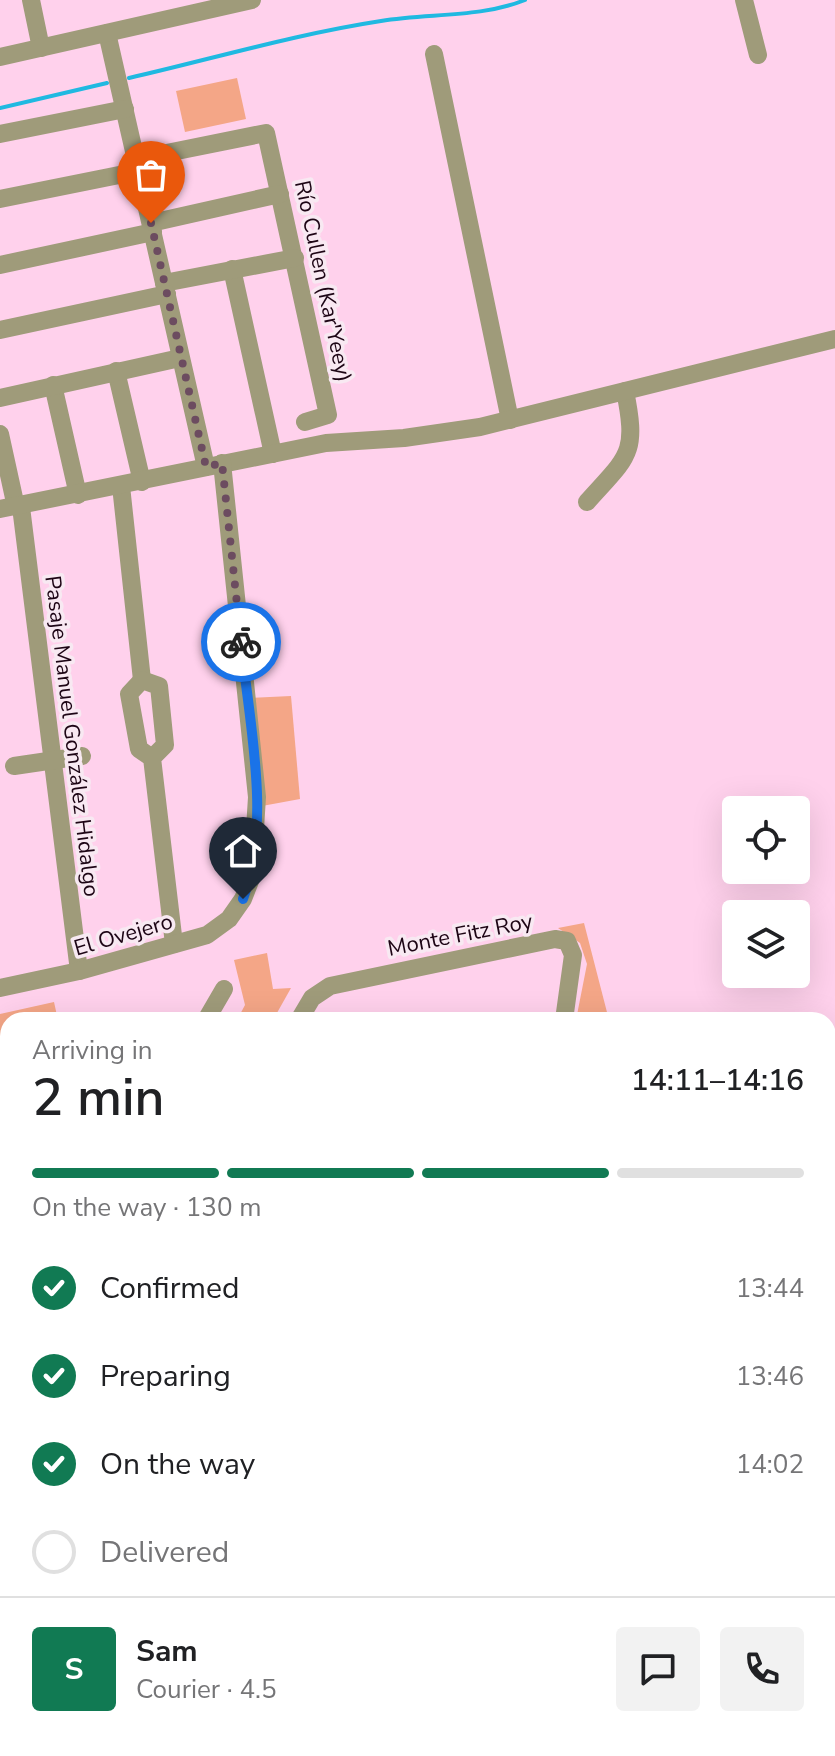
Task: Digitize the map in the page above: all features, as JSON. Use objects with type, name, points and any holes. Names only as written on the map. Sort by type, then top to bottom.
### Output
[{"type":"street","points":[[31,0],[41,48]]},
{"type":"street","points":[[0,57],[107,33],[211,4],[249,0]]},
{"type":"street","points":[[744,0],[758,55]]},
{"type":"street","points":[[107,33],[180,358],[214,465]]},
{"type":"street","points":[[434,54],[510,420]]},
{"type":"street","points":[[0,134],[125,109]]},
{"type":"street","name":"Río Cullen (Kar'Yeey)","points":[[138,165],[266,133],[328,415],[305,422]]},
{"type":"street","points":[[0,199],[138,165]]},
{"type":"street","points":[[0,265],[280,194]]},
{"type":"street","points":[[1,326],[166,289],[232,269],[295,258]]},
{"type":"street","points":[[232,269],[273,454]]},
{"type":"street","points":[[12,508],[326,443],[404,438],[480,427],[835,339]]},
{"type":"street","points":[[0,398],[180,358]]},
{"type":"street","points":[[116,371],[142,482]]},
{"type":"street","points":[[53,385],[78,495]]},
{"type":"street","points":[[587,502],[623,461],[631,446],[632,427],[625,391]]},
{"type":"street","name":"Pasaje Manuel González Hidalgo","points":[[0,434],[52,760],[79,971]]},
{"type":"street","name":"El Ovejero","points":[[0,988],[79,971],[207,935],[229,919],[243,899],[252,876],[257,797],[214,465]]},
{"type":"street","points":[[121,486],[142,680],[129,694],[139,749],[152,758],[174,944]]},
{"type":"street","points":[[142,680],[159,686],[164,714],[165,745],[152,758]]},
{"type":"street","points":[[14,766],[82,756]]},
{"type":"street","name":"Monte Fitz Roy","points":[[304,1012],[312,998],[330,986],[555,939],[567,941],[573,955],[565,1012]]},
{"type":"street","points":[[211,1012],[224,989]]},
{"type":"shaded area","points":[[237,78],[246,119],[185,132],[176,91]]},
{"type":"shaded area","points":[[291,696],[300,799],[262,806],[247,698]]},
{"type":"shaded area","points":[[584,923],[607,1012],[578,1012],[587,964],[580,943],[558,928]]},
{"type":"shaded area","points":[[267,953],[273,989],[291,988],[278,1012],[241,1012],[245,1005],[234,960]]},
{"type":"shaded area","points":[[54,1002],[56,1012],[9,1012]]},
{"type":"waterway","points":[[129,78],[349,26],[490,10],[525,0]]},
{"type":"waterway","points":[[0,108],[107,83]]},
{"type":"way so far","points":[[151,223],[206,467],[222,463],[241,642]]},
{"type":"route","points":[[241,642],[257,797],[252,876],[243,899]]}]
